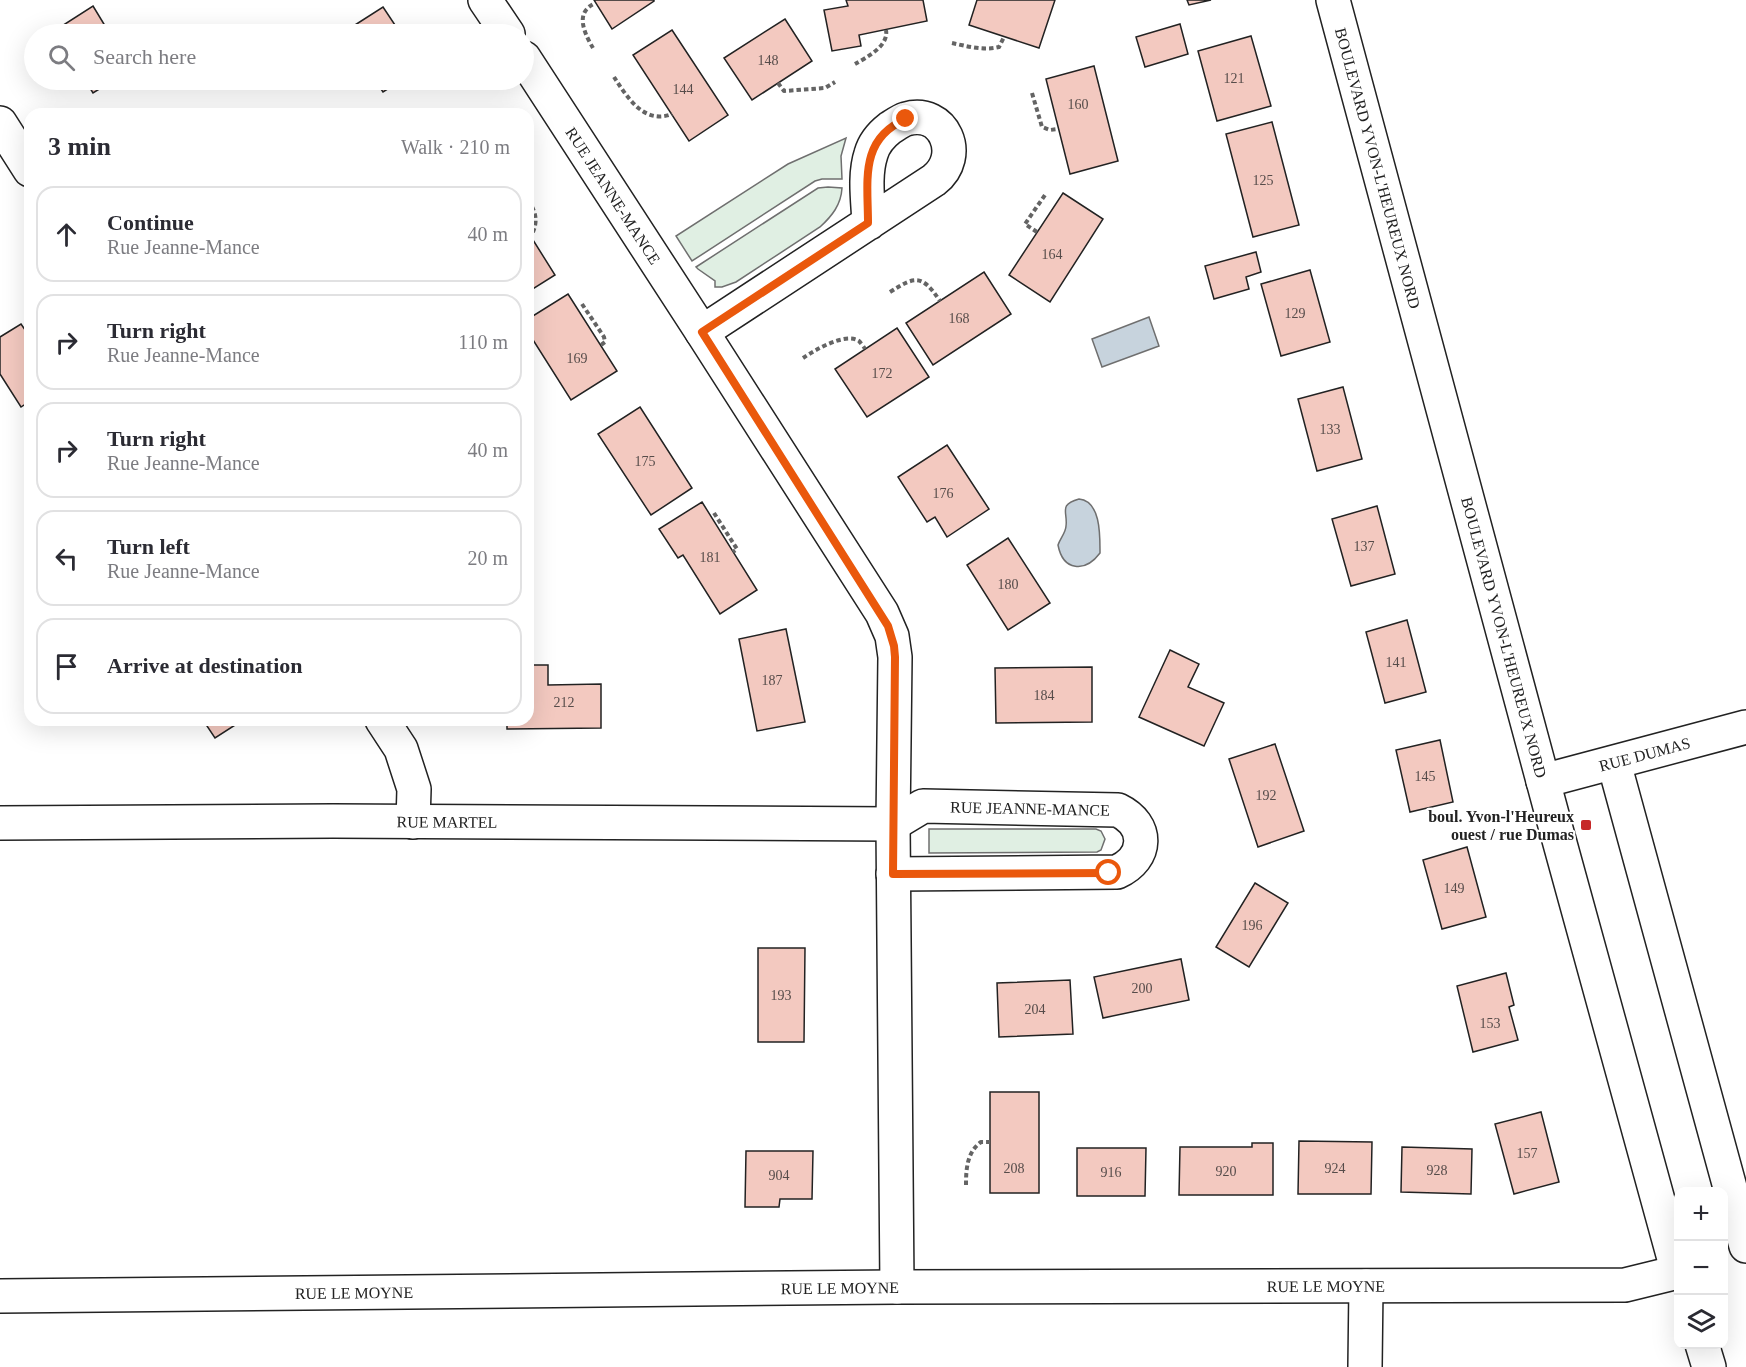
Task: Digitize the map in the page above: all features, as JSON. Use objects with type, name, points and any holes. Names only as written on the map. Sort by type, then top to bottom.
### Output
[{"type":"street","points":[[486,0],[502,24]]},
{"type":"street","name":"BOULEVARD YVON-L'HEUREUX NORD","points":[[1333,0],[1674,1258]]},
{"type":"street","name":"RUE JEANNE-MANCE","points":[[534,73],[863,584],[888,626],[894,646],[893,874],[897,1287]]},
{"type":"street","points":[[0,123],[24,161]]},
{"type":"street","points":[[702,332],[868,223]]},
{"type":"street","points":[[386,726],[400,749],[414,789],[413,822]]},
{"type":"street","name":"RUE DUMAS","points":[[1544,781],[1746,727]]},
{"type":"street","points":[[1614,763],[1746,1246]]},
{"type":"street","name":"RUE JEANNE-MANCE","points":[[893,824],[923,806],[1118,810],[1132,819],[1140,833],[1136,857],[1117,872],[893,874]]},
{"type":"street","name":"RUE MARTEL","points":[[0,823],[321,821],[893,824]]},
{"type":"street","name":"RUE LE MOYNE","points":[[0,1296],[897,1287],[1625,1285],[1674,1274]]},
{"type":"street","points":[[1365,1367],[1366,1286]]},
{"type":"street","points":[[1704,1349],[1709,1367]]},
{"type":"path","points":[[593,48],[586,36],[583,17],[585,10],[595,3]]},
{"type":"path","points":[[855,64],[872,54],[885,40],[886,30]]},
{"type":"path","points":[[952,43],[994,49],[999,47],[1004,37]]},
{"type":"path","points":[[614,77],[628,99],[642,110],[662,118],[672,114]]},
{"type":"path","points":[[778,83],[784,91],[825,88],[835,82]]},
{"type":"path","points":[[1032,93],[1042,127],[1050,130],[1058,129]]},
{"type":"path","points":[[1037,232],[1025,224],[1045,195]]},
{"type":"path","points":[[534,211],[536,225],[534,229]]},
{"type":"path","points":[[890,292],[914,279],[932,289],[940,301]]},
{"type":"path","points":[[582,304],[604,337],[601,345]]},
{"type":"path","points":[[803,358],[820,347],[843,339],[854,339],[860,342],[865,349]]},
{"type":"path","points":[[714,513],[737,549],[733,552]]},
{"type":"path","points":[[966,1185],[968,1162],[972,1152],[981,1142],[990,1142]]},
{"type":"green space","points":[[846,138],[841,156],[842,179],[815,181],[692,261],[676,236],[788,164]]},
{"type":"green space","points":[[818,188],[842,188],[838,205],[824,223],[736,282],[715,287],[715,281],[696,267]]},
{"type":"green space","points":[[929,829],[1096,829],[1101,831],[1105,839],[1101,850],[1097,852],[929,853]]},
{"type":"shaded area","points":[[1149,317],[1159,346],[1102,367],[1092,339]]},
{"type":"shaded area","points":[[1079,499],[1086,501],[1095,512],[1098,520],[1100,553],[1088,564],[1075,566],[1065,560],[1058,545],[1066,528],[1066,506]]},
{"type":"building","points":[[594,0],[654,0],[654,1],[612,29]]},
{"type":"building","points":[[846,0],[923,0],[927,21],[859,35],[861,46],[832,51],[824,10],[848,6]]},
{"type":"building","points":[[977,0],[1055,0],[1039,48],[969,25]]},
{"type":"building","points":[[1187,0],[1211,0],[1189,5]]},
{"type":"building","points":[[93,6],[104,24],[65,24]]},
{"type":"building","points":[[383,7],[394,24],[356,24]]},
{"type":"building","points":[[785,19],[812,61],[752,100],[724,58]]},
{"type":"building","points":[[1180,24],[1188,54],[1145,67],[1136,37]]},
{"type":"building","points":[[672,30],[728,115],[689,141],[633,55]]},
{"type":"building","points":[[1251,36],[1271,106],[1217,121],[1198,51]]},
{"type":"building","points":[[1094,66],[1118,161],[1070,174],[1046,79]]},
{"type":"building","points":[[1272,122],[1299,225],[1253,237],[1226,134]]},
{"type":"building","points":[[1063,193],[1103,219],[1050,302],[1009,275]]},
{"type":"building","points":[[534,242],[555,275],[534,288]]},
{"type":"building","points":[[1256,252],[1261,272],[1246,277],[1249,289],[1214,299],[1205,266]]},
{"type":"building","points":[[1310,270],[1330,342],[1281,356],[1261,284]]},
{"type":"building","points":[[984,272],[1011,314],[933,365],[906,323]]},
{"type":"building","points":[[568,294],[617,371],[571,400],[534,341],[534,315]]},
{"type":"building","points":[[21,324],[24,328],[24,405],[21,407],[0,374],[0,337]]},
{"type":"building","points":[[897,328],[929,377],[867,417],[835,369]]},
{"type":"building","points":[[1343,387],[1362,459],[1317,471],[1298,399]]},
{"type":"building","points":[[640,407],[692,488],[651,515],[598,434]]},
{"type":"building","points":[[947,445],[989,509],[947,537],[935,517],[927,522],[898,477]]},
{"type":"building","points":[[702,502],[757,590],[720,614],[683,555],[678,558],[659,529]]},
{"type":"building","points":[[1377,506],[1395,574],[1351,586],[1332,519]]},
{"type":"building","points":[[1008,538],[1050,603],[1008,630],[967,565]]},
{"type":"building","points":[[1407,620],[1426,692],[1385,703],[1366,632]]},
{"type":"building","points":[[786,629],[805,722],[757,731],[739,639]]},
{"type":"building","points":[[1170,650],[1199,664],[1188,687],[1224,703],[1204,746],[1139,717]]},
{"type":"building","points":[[534,665],[548,665],[548,685],[601,684],[601,728],[507,729],[507,726],[534,726]]},
{"type":"building","points":[[1092,667],[1092,722],[996,723],[995,668]]},
{"type":"building","points":[[207,726],[234,726],[215,738]]},
{"type":"building","points":[[1440,740],[1453,802],[1410,812],[1396,750]]},
{"type":"building","points":[[1275,744],[1304,831],[1258,847],[1229,759]]},
{"type":"building","points":[[1467,847],[1486,917],[1442,929],[1423,860]]},
{"type":"building","points":[[1255,883],[1288,903],[1249,967],[1216,947]]},
{"type":"building","points":[[758,948],[805,948],[804,1042],[758,1042]]},
{"type":"building","points":[[1181,959],[1189,1000],[1103,1018],[1094,977]]},
{"type":"building","points":[[1506,973],[1514,1005],[1509,1007],[1518,1040],[1473,1052],[1457,986]]},
{"type":"building","points":[[1070,980],[1073,1034],[999,1037],[997,983]]},
{"type":"building","points":[[990,1092],[1039,1092],[1039,1193],[990,1193]]},
{"type":"building","points":[[1541,1112],[1559,1182],[1514,1194],[1495,1124]]},
{"type":"building","points":[[1299,1141],[1372,1142],[1371,1194],[1298,1194]]},
{"type":"building","points":[[1252,1143],[1273,1143],[1273,1195],[1179,1195],[1180,1147],[1252,1147]]},
{"type":"building","points":[[1402,1147],[1472,1149],[1471,1194],[1401,1192]]},
{"type":"building","points":[[1077,1148],[1146,1148],[1145,1196],[1077,1196]]},
{"type":"building","points":[[746,1151],[813,1151],[812,1199],[780,1199],[779,1207],[745,1207]]},
{"type":"place","name":"boul. Yvon-l'Heureux ouest / rue Dumas","points":[[1586,825]]},
{"type":"route","points":[[906,119],[883,134],[873,147],[867,175],[868,223],[702,332],[882,613],[888,626],[895,657],[893,874],[1109,873]]}]
